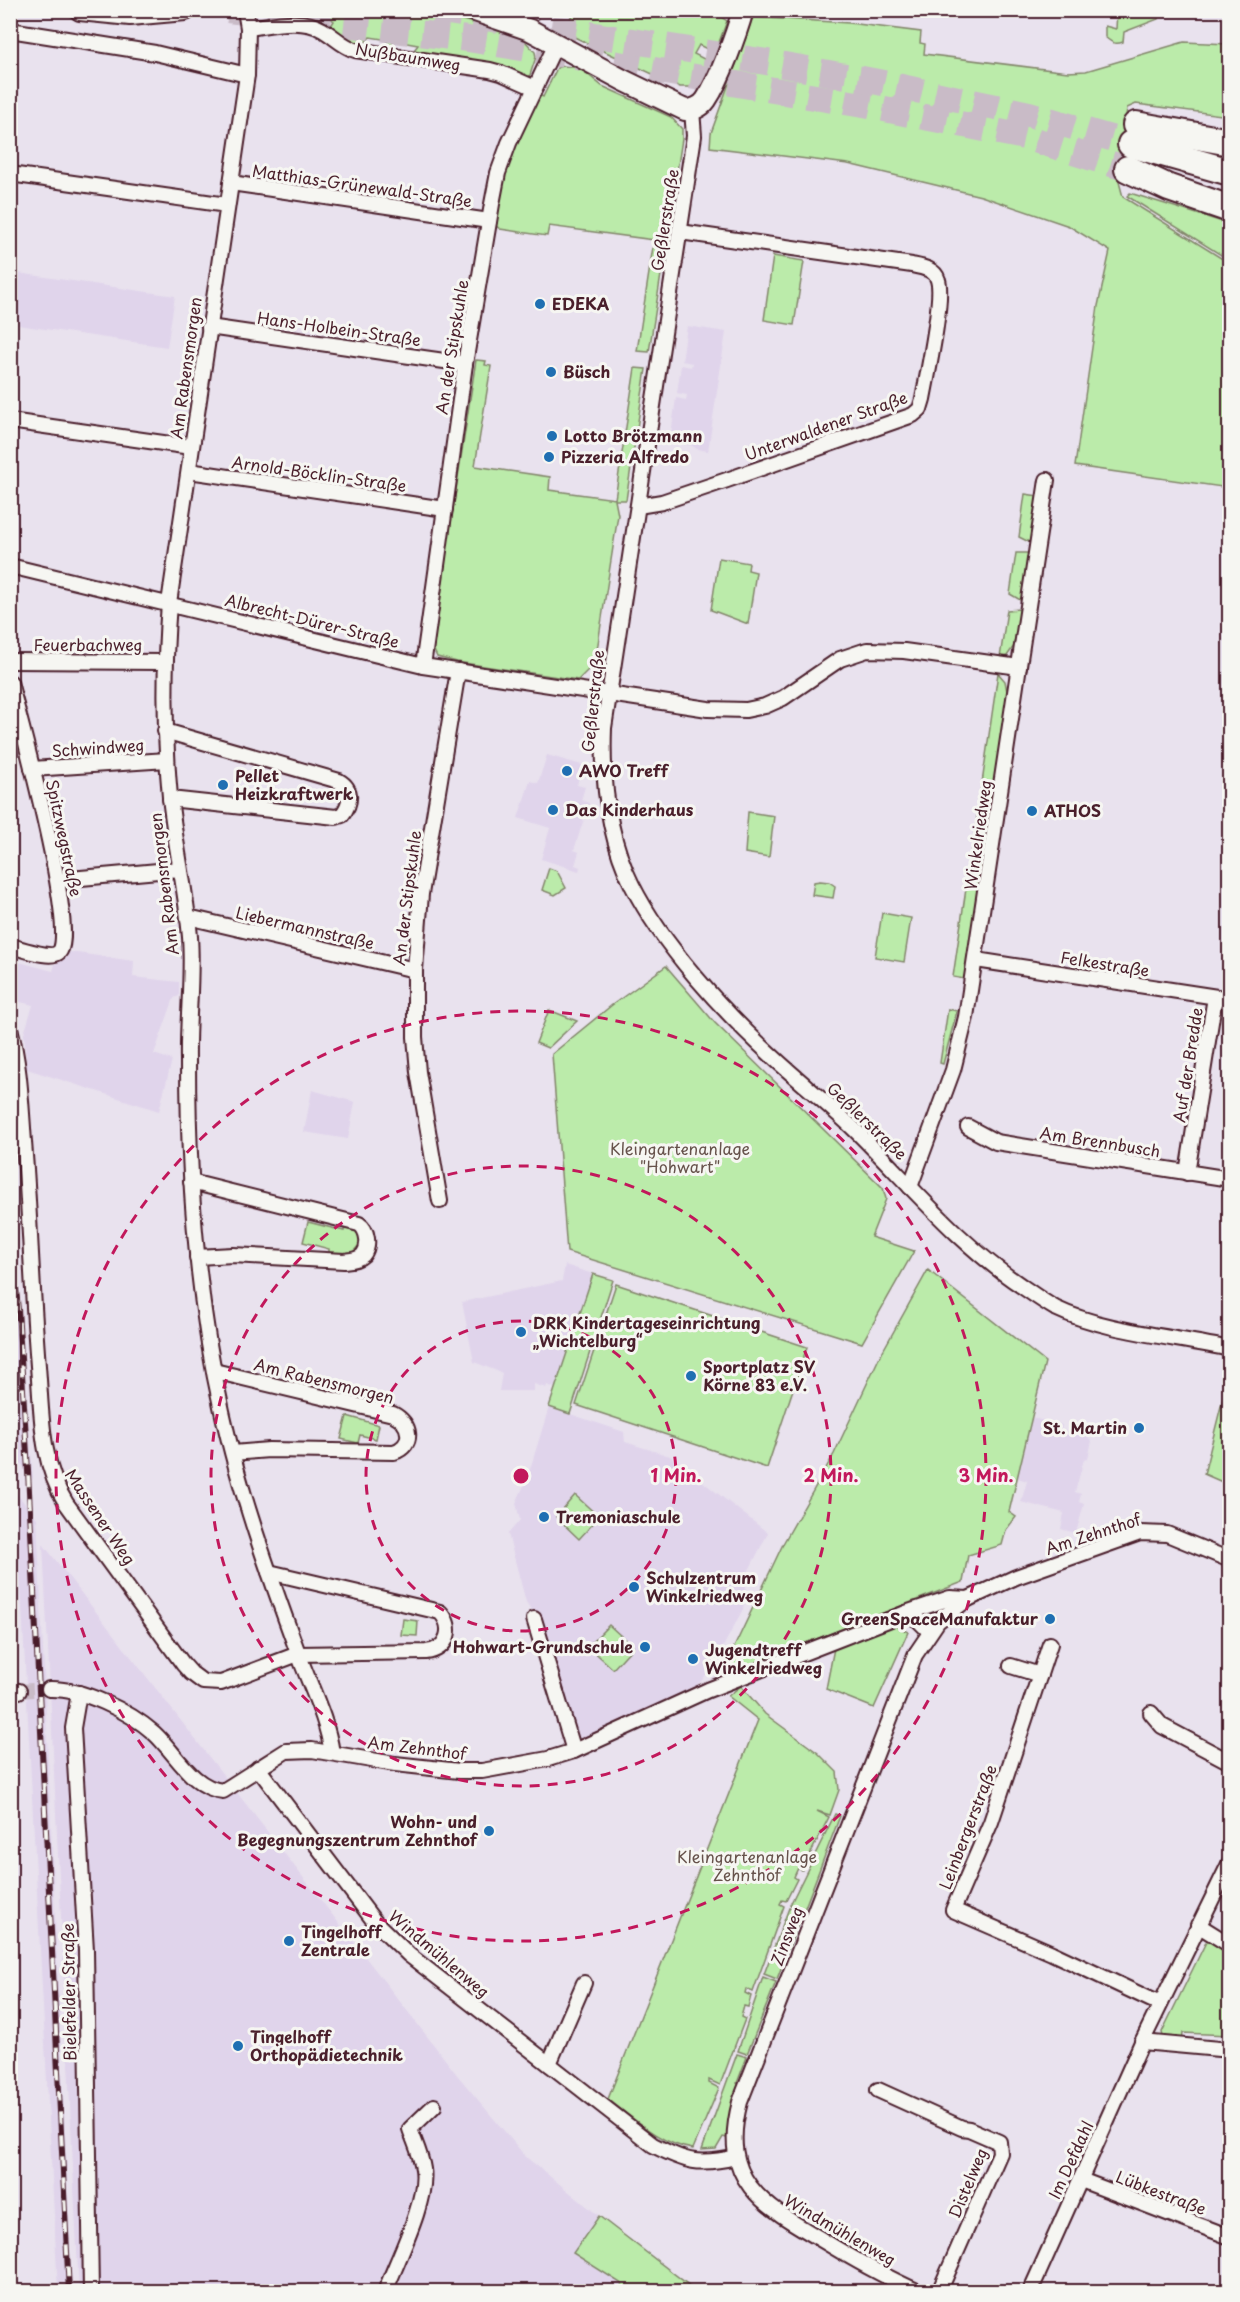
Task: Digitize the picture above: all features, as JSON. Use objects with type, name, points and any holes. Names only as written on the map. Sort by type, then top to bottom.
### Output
[{"type":"highway","points":[[1132,146],[1230,142]]},
{"type":"highway","points":[[1132,146],[1230,172]]},
{"type":"highway","points":[[1132,146],[1230,198]]},
{"type":"highway","points":[[1132,146],[1169,188],[1230,209]]},
{"type":"street","points":[[80,10],[130,15],[185,10]]},
{"type":"street","name":"Am Rabensmorgen","points":[[245,10],[248,28],[247,75],[169,603],[164,662],[165,731],[170,799],[190,940],[188,1058],[190,1182],[204,1315],[233,1453],[269,1572],[329,1731],[332,1753]]},
{"type":"street","points":[[472,10],[530,30],[685,110],[692,110],[705,100],[731,46],[743,10]]},
{"type":"street","name":"Nußbaumweg","points":[[248,28],[289,23],[311,26],[321,29],[345,47],[355,50],[501,72],[536,88]]},
{"type":"street","points":[[10,30],[154,53],[247,75]]},
{"type":"street","name":"An der Stipskuhle","points":[[423,666],[465,364],[498,173],[509,143],[556,44]]},
{"type":"street","name":"Geßlerstraße","points":[[692,110],[694,136],[604,728],[604,768],[611,824],[631,884],[649,914],[682,959],[727,1011],[771,1055],[849,1125],[942,1220],[1000,1272],[1052,1306],[1071,1315],[1230,1349]]},
{"type":"street","points":[[10,174],[227,205]]},
{"type":"street","name":"Matthias-Grünewald-Straße","points":[[231,183],[489,221]]},
{"type":"street","name":"Unterwaldener Straße","points":[[638,506],[662,502],[913,415],[920,409],[923,399],[934,334],[940,289],[938,278],[930,270],[912,265],[680,232]]},
{"type":"street","name":"Hans-Holbein-Straße","points":[[209,327],[465,364]]},
{"type":"street","points":[[10,422],[191,447]]},
{"type":"street","name":"Arnold-Böcklin-Straße","points":[[189,471],[445,508]]},
{"type":"street","name":"Winkelriedweg","points":[[910,1187],[953,1070],[960,1043],[976,960],[1047,480]]},
{"type":"street","name":"Albrecht-Dürer-Straße","points":[[10,566],[423,666],[708,709],[746,710],[765,706],[783,698],[840,659],[867,650],[904,651],[1019,667]]},
{"type":"street","name":"Feuerbachweg","points":[[10,661],[164,662]]},
{"type":"street","name":"An der Stipskuhle","points":[[440,1201],[418,1072],[415,970],[421,894],[458,671]]},
{"type":"street","name":"Spitzwegstraße","points":[[10,682],[59,880],[64,932],[60,952],[52,955],[10,946]]},
{"type":"street","name":"Am Rabensmorgen","points":[[165,731],[339,781],[345,784],[349,792],[349,800],[342,815],[336,817],[170,799]]},
{"type":"street","name":"Schwindweg","points":[[32,769],[167,760]]},
{"type":"street","points":[[59,880],[180,869]]},
{"type":"street","name":"Liebermannstraße","points":[[188,917],[415,970]]},
{"type":"street","name":"Felkestraße","points":[[976,960],[1230,999]]},
{"type":"street","name":"Auf der Bredde","points":[[1187,1173],[1215,997]]},
{"type":"street","name":"Massener Weg","points":[[10,1028],[19,1072],[31,1277],[44,1435],[51,1477],[66,1503],[183,1664],[196,1678],[202,1682],[221,1683],[298,1653]]},
{"type":"street","name":"Am Brennbusch","points":[[968,1127],[996,1142],[1230,1179]]},
{"type":"street","points":[[190,1182],[359,1224],[363,1227],[367,1240],[363,1255],[356,1260],[224,1255],[197,1257]]},
{"type":"street","name":"Am Rabensmorgen","points":[[214,1371],[393,1414],[402,1418],[407,1425],[407,1442],[403,1449],[394,1452],[269,1450],[233,1453]]},
{"type":"street","name":"Am Zehnthof","points":[[929,1631],[951,1609],[1016,1576],[1140,1533],[1167,1534],[1230,1560]]},
{"type":"street","points":[[269,1572],[440,1612],[446,1618],[448,1625],[444,1644],[432,1651],[298,1653]]},
{"type":"street","name":"Am Zehnthof","points":[[49,1689],[66,1689],[79,1693],[127,1715],[153,1732],[198,1782],[212,1790],[223,1791],[286,1751],[332,1753],[438,1770],[482,1771],[515,1766],[574,1751],[708,1690],[906,1613],[950,1598],[968,1599]]},
{"type":"street","points":[[906,1613],[918,1620],[929,1631]]},
{"type":"street","points":[[534,1619],[574,1751]]},
{"type":"street","name":"Zinsweg","points":[[736,2157],[733,2135],[740,2102],[908,1672],[919,1646],[929,1631]]},
{"type":"street","name":"Leinbergerstraße","points":[[1050,1644],[991,1822],[953,1910],[1160,2004]]},
{"type":"street","points":[[1011,1666],[1040,1676]]},
{"type":"street","name":"Bielefelder Straße","points":[[79,1693],[73,1728],[86,1950],[87,2142],[91,2292]]},
{"type":"street","points":[[1151,1713],[1162,1726],[1230,1762]]},
{"type":"street","name":"Windmühlenweg","points":[[258,1768],[374,1921],[409,1954],[617,2118],[662,2150],[693,2162],[703,2163],[736,2157],[752,2189],[772,2210],[856,2261],[919,2292]]},
{"type":"street","name":"Im Defdahl","points":[[1030,2292],[1160,2004],[1230,1862]]},
{"type":"street","points":[[1198,1924],[1230,1946]]},
{"type":"street","points":[[549,2064],[584,1983]]},
{"type":"street","points":[[1142,2043],[1230,2050]]},
{"type":"street","name":"Distelweg","points":[[878,2090],[999,2142],[1001,2147],[939,2292]]},
{"type":"street","points":[[385,2292],[423,2188],[423,2168],[410,2129],[434,2106]]},
{"type":"street","name":"Lübkestraße","points":[[1081,2180],[1230,2237]]},
{"type":"shaded area","points":[[11,272],[175,296],[167,347],[11,324]]},
{"type":"shaded area","points":[[687,326],[726,332],[708,451],[691,445],[670,442],[676,398],[686,400],[687,395],[677,393],[681,365],[691,367],[692,363],[682,361]]},
{"type":"shaded area","name":"Das Kinderhaus","points":[[547,755],[582,765],[577,785],[585,787],[581,800],[589,803],[574,850],[579,852],[575,865],[580,867],[579,871],[541,859],[550,828],[518,818],[530,781],[538,783]]},
{"type":"shaded area","points":[[70,952],[134,961],[133,977],[179,982],[179,996],[174,998],[154,1054],[172,1060],[159,1111],[27,1069],[24,1034],[33,1005],[16,1001],[19,989],[11,986],[11,960],[53,971],[55,964],[65,959]]},
{"type":"shaded area","points":[[312,1090],[355,1102],[348,1139],[304,1132]]},
{"type":"shaded area","points":[[10,1196],[33,1479],[14,1454],[10,1386]]},
{"type":"shaded area","name":"DRK Kindertageseinrichtung „Wichtelburg“","points":[[565,1265],[593,1274],[555,1388],[534,1384],[534,1391],[499,1391],[502,1373],[474,1362],[462,1302],[562,1281]]},
{"type":"shaded area","name":"Schulzentrum Winkelriedweg","points":[[549,1407],[624,1432],[625,1442],[670,1456],[768,1533],[748,1572],[743,1609],[714,1664],[702,1680],[696,1686],[576,1741],[540,1623],[526,1602],[508,1534],[520,1520],[516,1503],[527,1479]]},
{"type":"shaded area","points":[[1032,1418],[1062,1425],[1061,1429],[1087,1436],[1092,1441],[1088,1458],[1084,1459],[1075,1492],[1081,1494],[1079,1502],[1084,1504],[1076,1533],[1061,1529],[1064,1513],[1021,1502],[1027,1481],[1017,1478]]},
{"type":"shaded area","points":[[16,1493],[37,1518],[72,2291],[58,2291]]},
{"type":"shaded area","points":[[43,1544],[458,2076],[526,2157],[599,2216],[574,2253],[623,2284],[620,2291],[79,2291]]},
{"type":"green space","points":[[427,10],[498,30],[526,42],[535,52],[536,57],[529,78],[411,54],[418,45],[396,41],[386,50],[381,50],[389,40],[370,37],[361,47],[329,29],[334,21],[321,12],[315,11]]},
{"type":"green space","points":[[579,10],[712,11],[727,21],[715,53],[699,45],[694,54],[710,62],[701,81],[692,87],[680,87],[566,32],[570,19]]},
{"type":"green space","points":[[1117,10],[1159,11],[1158,19],[1124,32],[1123,42],[1116,43],[1105,37],[1105,26],[1116,29]]},
{"type":"green space","points":[[753,17],[849,23],[921,32],[920,43],[925,44],[924,54],[1068,72],[1086,71],[1184,42],[1229,44],[1229,116],[1136,104],[1127,108],[1118,178],[1123,197],[1229,263],[1229,488],[1075,466],[1098,306],[1110,251],[1069,226],[981,196],[848,164],[710,147],[711,133]]},
{"type":"green space","points":[[563,66],[580,68],[602,86],[671,117],[682,129],[649,352],[637,351],[654,240],[549,226],[547,236],[500,229],[495,225],[502,183],[510,156],[538,94],[543,97],[557,68]]},
{"type":"green space","points":[[1130,193],[1229,224],[1229,260],[1127,196]]},
{"type":"green space","points":[[773,256],[804,261],[794,325],[764,320]]},
{"type":"green space","points":[[476,360],[486,361],[485,365],[491,366],[475,466],[550,477],[549,490],[615,499],[635,368],[646,369],[626,500],[615,500],[618,515],[595,663],[578,680],[457,662],[437,657],[432,646]]},
{"type":"green space","points":[[1025,494],[1038,496],[1031,543],[1019,537]]},
{"type":"green space","points":[[1016,553],[1029,553],[1022,601],[1010,594]]},
{"type":"green space","points":[[719,558],[749,563],[748,570],[756,572],[748,624],[711,610]]},
{"type":"green space","points":[[1021,609],[1014,646],[1007,656],[1000,658],[1007,610]]},
{"type":"green space","points":[[998,673],[1005,681],[1008,696],[985,847],[973,845]]},
{"type":"green space","points":[[748,812],[774,816],[769,857],[745,853]]},
{"type":"green space","points":[[972,848],[985,850],[964,979],[953,977]]},
{"type":"green space","points":[[549,868],[557,871],[566,888],[555,895],[542,890]]},
{"type":"green space","points":[[814,882],[829,882],[835,886],[833,898],[812,895]]},
{"type":"green space","points":[[882,913],[911,918],[904,962],[875,957]]},
{"type":"green space","name":"Kleingartenanlage \"Hohwart\"","points":[[666,966],[715,1023],[883,1188],[886,1199],[871,1237],[914,1251],[862,1343],[567,1252],[552,1054],[612,1005]]},
{"type":"green space","points":[[948,1009],[957,1011],[943,1064],[940,1063]]},
{"type":"green space","points":[[549,1010],[577,1021],[548,1048],[536,1043]]},
{"type":"green space","points":[[308,1222],[344,1231],[345,1225],[358,1232],[360,1244],[353,1252],[329,1254],[329,1249],[303,1242]]},
{"type":"green space","points":[[928,1270],[1045,1362],[1009,1512],[1016,1517],[1006,1530],[1002,1545],[968,1555],[963,1582],[734,1671],[728,1670],[729,1658],[784,1542],[834,1454],[880,1356]]},
{"type":"green space","points":[[593,1274],[613,1280],[570,1414],[549,1407]]},
{"type":"green space","name":"Sportplatz SV Körne 83 e.V.","points":[[616,1284],[807,1347],[767,1468],[576,1405]]},
{"type":"green space","points":[[1229,1374],[1230,1485],[1204,1474]]},
{"type":"green space","points":[[347,1416],[379,1425],[376,1439],[360,1435],[358,1443],[341,1439]]},
{"type":"green space","points":[[575,1495],[599,1517],[579,1539],[556,1517]]},
{"type":"green space","points":[[403,1619],[418,1621],[417,1636],[401,1635]]},
{"type":"green space","points":[[609,1625],[633,1647],[613,1669],[588,1646]]},
{"type":"green space","points":[[894,1625],[908,1632],[874,1708],[826,1689],[834,1648]]},
{"type":"green space","name":"Kleingartenanlage Zehnthof","points":[[741,1686],[765,1714],[818,1753],[837,1772],[839,1790],[830,1815],[817,1811],[829,1817],[802,1870],[798,1868],[794,1877],[797,1879],[786,1901],[782,1900],[780,1904],[784,1906],[753,1992],[746,1989],[745,1993],[751,1996],[748,2007],[744,2006],[741,2017],[745,2019],[720,2085],[709,2080],[709,2083],[719,2088],[693,2149],[658,2136],[608,2099],[758,1720],[728,1696]]},
{"type":"green space","points":[[835,1814],[840,1816],[804,1910],[790,1905]]},
{"type":"green space","points":[[789,1908],[802,1913],[777,1979],[764,1974]]},
{"type":"green space","points":[[1208,1938],[1229,1951],[1223,1959],[1229,1963],[1229,2035],[1183,2033],[1182,2043],[1163,2037],[1162,2032]]},
{"type":"green space","points":[[763,1977],[776,1982],[747,2054],[738,2051]]},
{"type":"green space","points":[[737,2054],[747,2057],[737,2083],[740,2084],[732,2108],[727,2138],[723,2137],[716,2149],[702,2150]]},
{"type":"green space","points":[[599,2216],[698,2291],[620,2291],[622,2284],[573,2253]]},
{"type":"tunnel","points":[[228,10],[468,39],[869,106],[1025,137],[1128,169]]},
{"type":"tunnel","points":[[435,10],[873,81],[1029,114],[1131,144]]},
{"type":"tunnel","points":[[19,1691],[49,1689]]},
{"type":"railway","points":[[10,1234],[18,1309],[28,1471],[69,2292]]},
{"type":"place","name":"EDEKA","points":[[540,304]]},
{"type":"place","name":"Büsch","points":[[551,372]]},
{"type":"place","name":"Lotto Brötzmann","points":[[552,436]]},
{"type":"place","name":"Pizzeria Alfredo","points":[[549,457]]},
{"type":"place","name":"AWO Treff","points":[[567,771]]},
{"type":"place","name":"Pellet Heizkraftwerk","points":[[223,785]]},
{"type":"place","name":"Das Kinderhaus","points":[[553,810]]},
{"type":"place","name":"ATHOS","points":[[1032,811]]},
{"type":"place","name":"DRK Kindertageseinrichtung „Wichtelburg“","points":[[521,1332]]},
{"type":"place","name":"Sportplatz SV Körne 83 e.V.","points":[[691,1376]]},
{"type":"place","name":"St. Martin","points":[[1139,1428]]},
{"type":"place","name":"Tremoniaschule","points":[[544,1517]]},
{"type":"place","name":"Schulzentrum Winkelriedweg","points":[[634,1587]]},
{"type":"place","name":"GreenSpaceManufaktur","points":[[1050,1619]]},
{"type":"place","name":"Hohwart-Grundschule","points":[[645,1647]]},
{"type":"place","name":"Jugendtreff Winkelriedweg","points":[[693,1659]]},
{"type":"place","name":"Wohn- und Begegnungszentrum Zehnthof","points":[[489,1831]]},
{"type":"place","name":"Tingelhoff Zentrale","points":[[289,1941]]},
{"type":"place","name":"Tingelhoff Orthopädietechnik","points":[[238,2046]]}]
